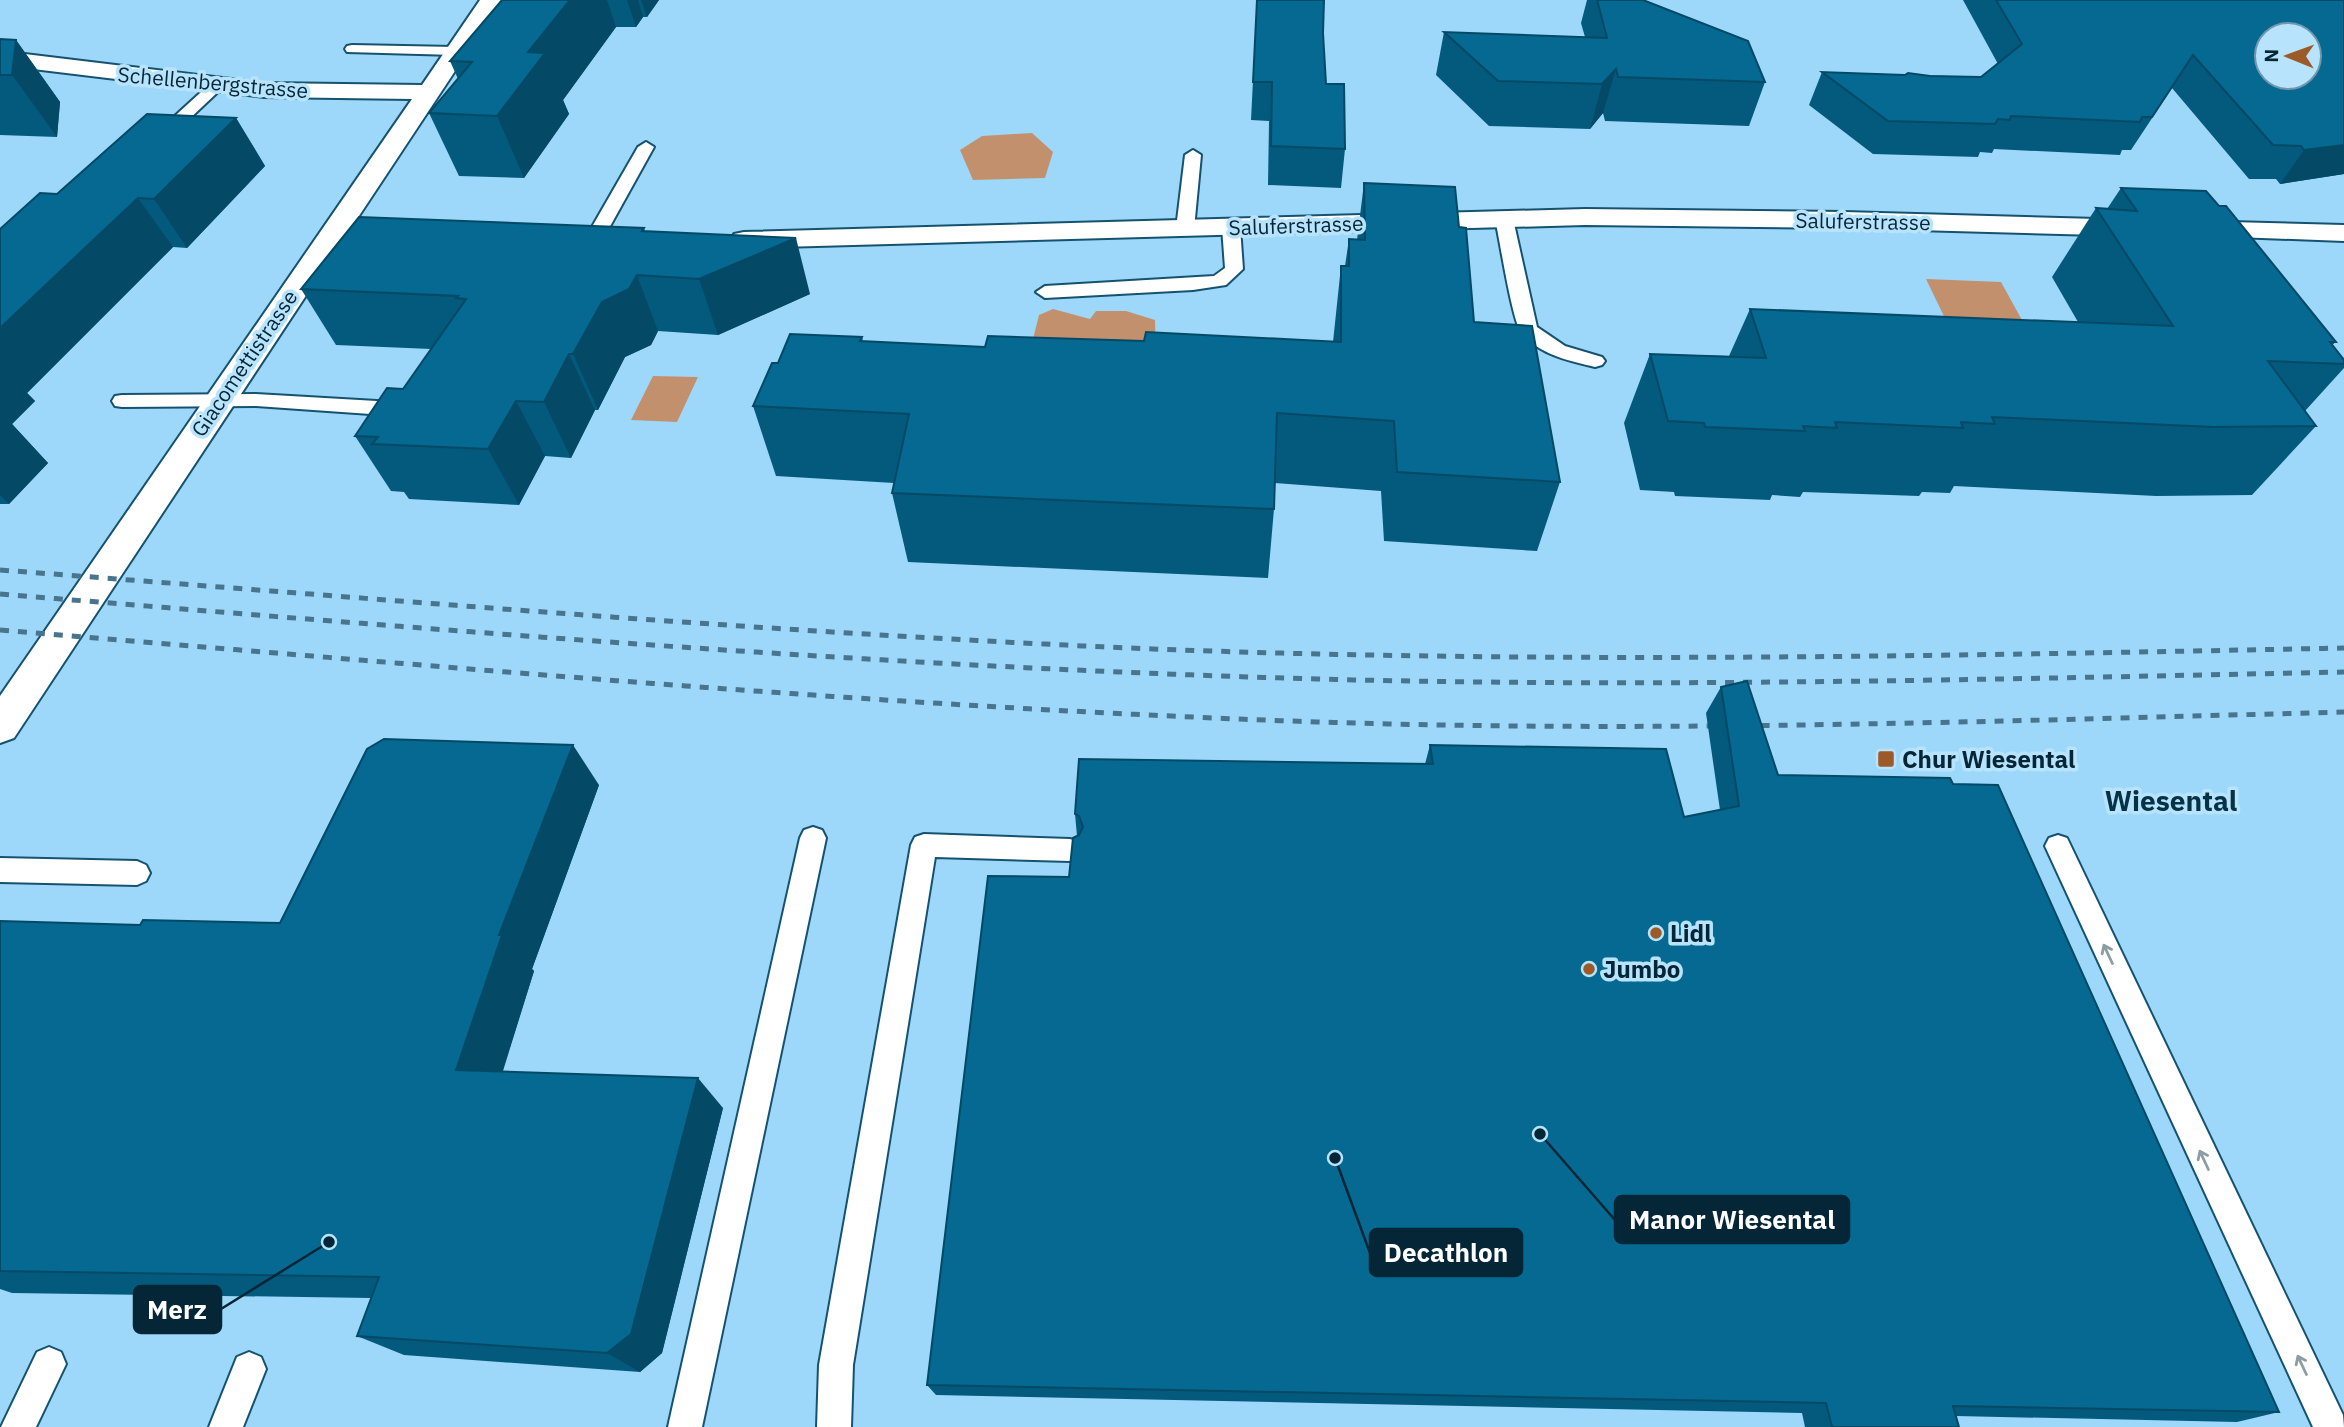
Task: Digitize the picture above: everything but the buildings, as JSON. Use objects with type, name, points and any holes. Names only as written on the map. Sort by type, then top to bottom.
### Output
[{"type":"street","name":"Giacomettistrasse","points":[[0,727],[491,0]]},
{"type":"street","name":"Schellenbergstrasse","points":[[0,58],[264,90],[427,92]]},
{"type":"street","name":"Saluferstrasse","points":[[722,240],[1504,219],[1749,218],[2344,233]]},
{"type":"street","points":[[332,233],[419,235]]},
{"type":"lane","points":[[352,49],[455,51]]},
{"type":"lane","points":[[196,129],[172,127],[216,86]]},
{"type":"lane","points":[[593,239],[646,147]]},
{"type":"lane","points":[[1185,229],[1192,155]]},
{"type":"lane","points":[[1504,219],[1528,329],[1554,351],[1595,361]]},
{"type":"lane","points":[[1045,292],[1193,285],[1220,281],[1234,269],[1231,227]]},
{"type":"lane","points":[[121,401],[219,400],[399,409],[415,387]]},
{"type":"lane","points":[[685,1427],[813,838]]},
{"type":"lane","points":[[834,1427],[836,1366],[923,845],[1070,850]]},
{"type":"lane","points":[[2058,846],[2331,1427]]},
{"type":"lane","points":[[0,870],[137,873]]},
{"type":"lane","points":[[18,1427],[49,1364]]},
{"type":"lane","points":[[226,1427],[249,1369]]},
{"type":"shaded area","points":[[1032,133],[1053,152],[1045,178],[973,180],[960,150],[982,136]]},
{"type":"shaded area","points":[[1926,279],[2001,282],[2033,340],[1954,337]]},
{"type":"shaded area","points":[[1053,309],[1090,319],[1096,311],[1126,311],[1155,320],[1156,361],[1033,339],[1039,315]]},
{"type":"shaded area","points":[[653,376],[698,377],[677,422],[631,420]]},
{"type":"railway","points":[[0,570],[720,625],[1009,642],[1302,654],[1749,657],[2344,648]]},
{"type":"railway","points":[[0,594],[659,646],[988,666],[1318,679],[1703,683],[2344,672]]},
{"type":"railway","points":[[0,630],[823,696],[1318,722],[1703,726],[2344,712]]},
{"type":"place","name":"Chur Wiesental","points":[[1886,759]]},
{"type":"place","name":"Lidl","points":[[1656,933]]},
{"type":"place","name":"Jumbo","points":[[1589,969]]},
{"type":"place","name":"Manor Wiesental","points":[[1540,1134]]},
{"type":"place","name":"Decathlon","points":[[1335,1158]]},
{"type":"place","name":"Merz","points":[[329,1242]]},
{"type":"district","name":"Wiesental","points":[[2171,800]]}]
